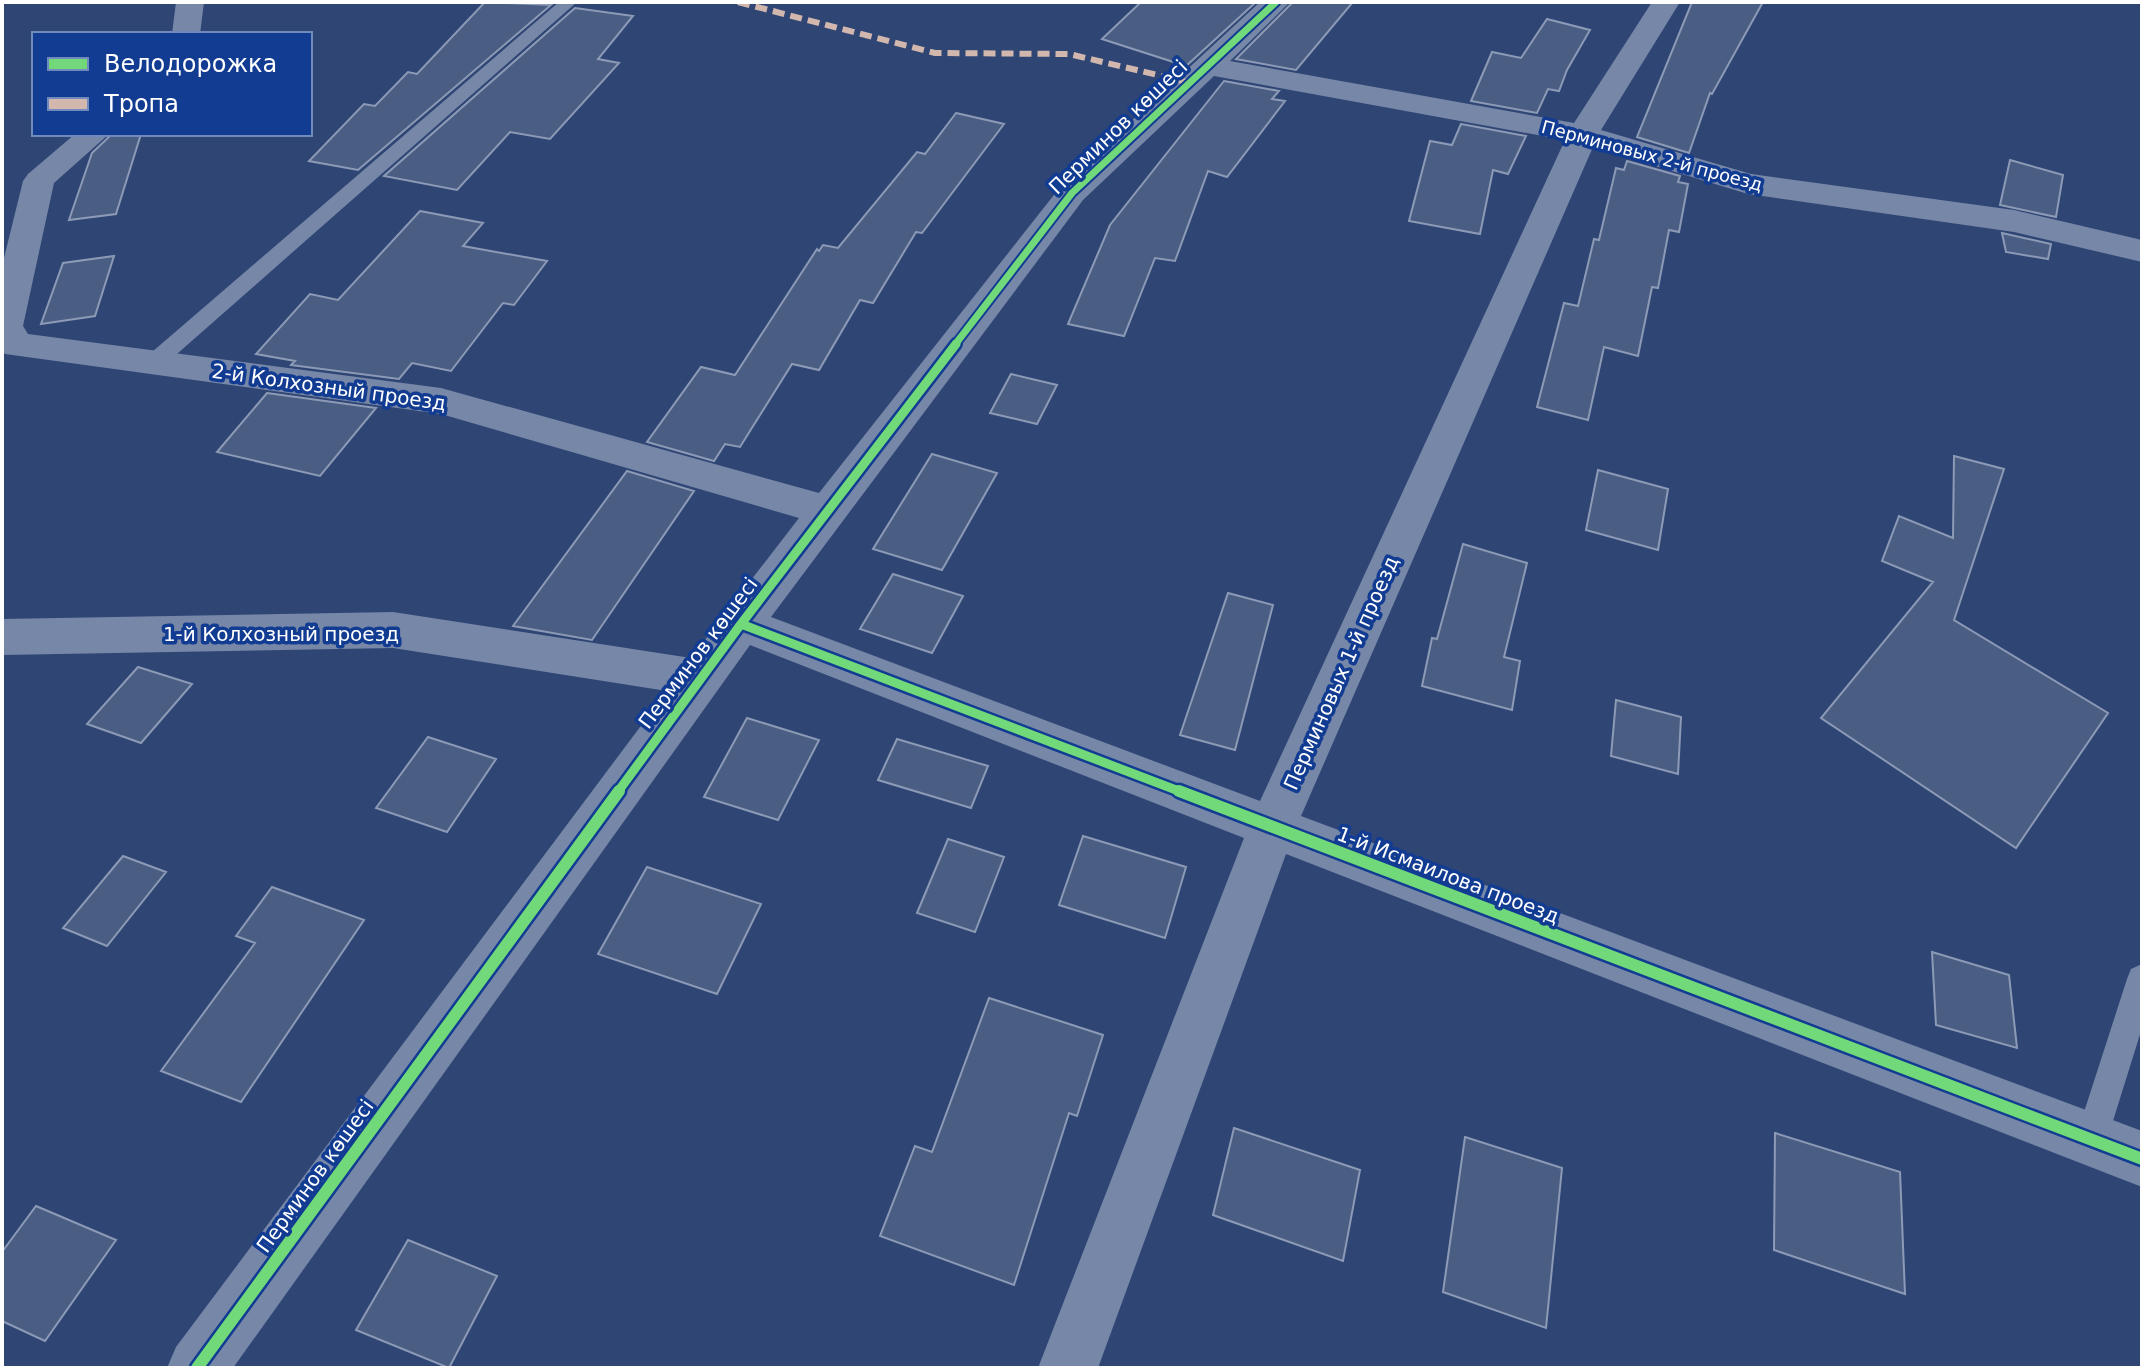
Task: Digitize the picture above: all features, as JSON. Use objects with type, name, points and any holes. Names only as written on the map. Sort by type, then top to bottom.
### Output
[{"type":"street","points":[[186,32],[190,2]]},
{"type":"street","name":"Перминов көшесі","points":[[197,1368],[741,624],[1072,193],[1187,82],[1209,66],[1276,2]]},
{"type":"street","name":"Перминовых 1-й проезд","points":[[1068,1368],[1272,827],[1583,134],[1666,2]]},
{"type":"street","name":"Перминовых 2-й проезд","points":[[1209,66],[1583,134],[1748,184],[2014,221],[2142,251]]},
{"type":"street","name":"2-й Колхозный проезд","points":[[91,136],[39,181],[5,326],[5,334],[10,341],[29,347],[441,401],[827,511]]},
{"type":"street","name":"1-й Исмаилова проезд","points":[[741,624],[2142,1159]]},
{"type":"street","name":"1-й Колхозный проезд","points":[[2,637],[393,630],[701,678]]},
{"type":"lane","points":[[153,363],[569,2]]},
{"type":"lane","points":[[2091,1140],[2142,979]]},
{"type":"building","points":[[485,2],[551,5],[358,170],[309,161],[364,104],[375,106],[408,72],[417,74]]},
{"type":"building","points":[[1141,2],[1256,2],[1186,66],[1102,39]]},
{"type":"building","points":[[1293,2],[1353,2],[1296,70],[1236,59]]},
{"type":"building","points":[[1692,2],[1763,2],[1710,93],[1689,153],[1637,137]]},
{"type":"building","points":[[575,8],[633,16],[598,59],[619,63],[550,139],[510,132],[457,190],[384,176]]},
{"type":"building","points":[[1547,19],[1590,30],[1559,91],[1548,89],[1537,113],[1471,101],[1492,52],[1521,58]]},
{"type":"building","points":[[1224,81],[1279,91],[1272,99],[1285,101],[1227,177],[1208,171],[1175,261],[1155,258],[1124,336],[1068,324],[1110,225]]},
{"type":"building","points":[[956,113],[1004,124],[922,233],[916,232],[873,303],[860,300],[819,370],[792,364],[740,447],[725,444],[714,461],[647,442],[701,367],[735,375],[817,249],[819,251],[823,245],[838,248],[917,152],[925,154]]},
{"type":"building","points":[[1461,124],[1526,136],[1508,174],[1493,170],[1480,234],[1409,221],[1430,141],[1452,145]]},
{"type":"building","points":[[110,136],[140,136],[116,214],[69,220],[92,153]]},
{"type":"building","points":[[2010,160],[2063,175],[2056,217],[2000,205]]},
{"type":"building","points":[[1627,161],[1680,176],[1678,182],[1688,184],[1679,232],[1669,230],[1658,288],[1652,287],[1638,356],[1604,347],[1588,420],[1537,407],[1564,303],[1578,306],[1594,239],[1599,240],[1616,168],[1624,170]]},
{"type":"building","points":[[420,211],[483,223],[463,246],[547,261],[514,305],[503,303],[451,371],[412,363],[399,379],[291,365],[295,361],[256,354],[310,294],[338,300]]},
{"type":"building","points":[[2002,233],[2051,244],[2048,259],[2006,252]]},
{"type":"building","points":[[114,256],[95,316],[41,324],[63,263]]},
{"type":"building","points":[[1011,374],[1057,385],[1037,424],[990,413]]},
{"type":"building","points":[[267,393],[376,408],[320,476],[217,452]]},
{"type":"building","points":[[932,454],[997,473],[942,570],[873,549]]},
{"type":"building","points":[[1954,456],[2004,469],[1954,620],[2108,713],[2016,848],[1821,718],[1933,582],[1882,561],[1899,516],[1953,538]]},
{"type":"building","points":[[1598,470],[1668,489],[1658,550],[1586,530]]},
{"type":"building","points":[[627,471],[694,491],[592,640],[513,626]]},
{"type":"building","points":[[1463,544],[1527,563],[1504,657],[1520,661],[1512,710],[1422,686],[1432,638],[1437,639]]},
{"type":"building","points":[[893,574],[963,596],[932,653],[860,629]]},
{"type":"building","points":[[1228,593],[1273,605],[1235,750],[1180,735]]},
{"type":"building","points":[[138,667],[192,684],[141,743],[87,724]]},
{"type":"building","points":[[1616,700],[1681,717],[1678,774],[1611,756]]},
{"type":"building","points":[[747,718],[819,740],[778,820],[704,797]]},
{"type":"building","points":[[428,737],[496,759],[447,832],[376,808]]},
{"type":"building","points":[[897,739],[988,766],[971,808],[878,780]]},
{"type":"building","points":[[1083,836],[1186,867],[1165,938],[1059,905]]},
{"type":"building","points":[[948,839],[1004,857],[975,932],[917,913]]},
{"type":"building","points":[[123,856],[166,872],[107,946],[63,928]]},
{"type":"building","points":[[647,867],[761,904],[717,994],[598,954]]},
{"type":"building","points":[[272,887],[364,920],[241,1102],[161,1071],[255,943],[236,936]]},
{"type":"building","points":[[1932,952],[2009,975],[2017,1048],[1936,1025]]},
{"type":"building","points":[[989,998],[1103,1035],[1077,1116],[1069,1113],[1014,1285],[880,1236],[915,1146],[932,1152]]},
{"type":"building","points":[[1234,1128],[1360,1170],[1343,1261],[1213,1215]]},
{"type":"building","points":[[1775,1133],[1900,1172],[1905,1294],[1774,1250]]},
{"type":"building","points":[[1465,1137],[1562,1168],[1546,1328],[1443,1292]]},
{"type":"building","points":[[36,1206],[116,1240],[45,1341],[2,1321],[2,1252]]},
{"type":"building","points":[[408,1240],[497,1276],[449,1368],[356,1330]]},
{"type":"marked path","points":[[738,2],[935,53],[1069,54],[1187,82]]},
{"type":"cycle path","points":[[197,1368],[741,624],[1072,193],[1276,2]]},
{"type":"cycle path","points":[[741,624],[2142,1159]]}]
